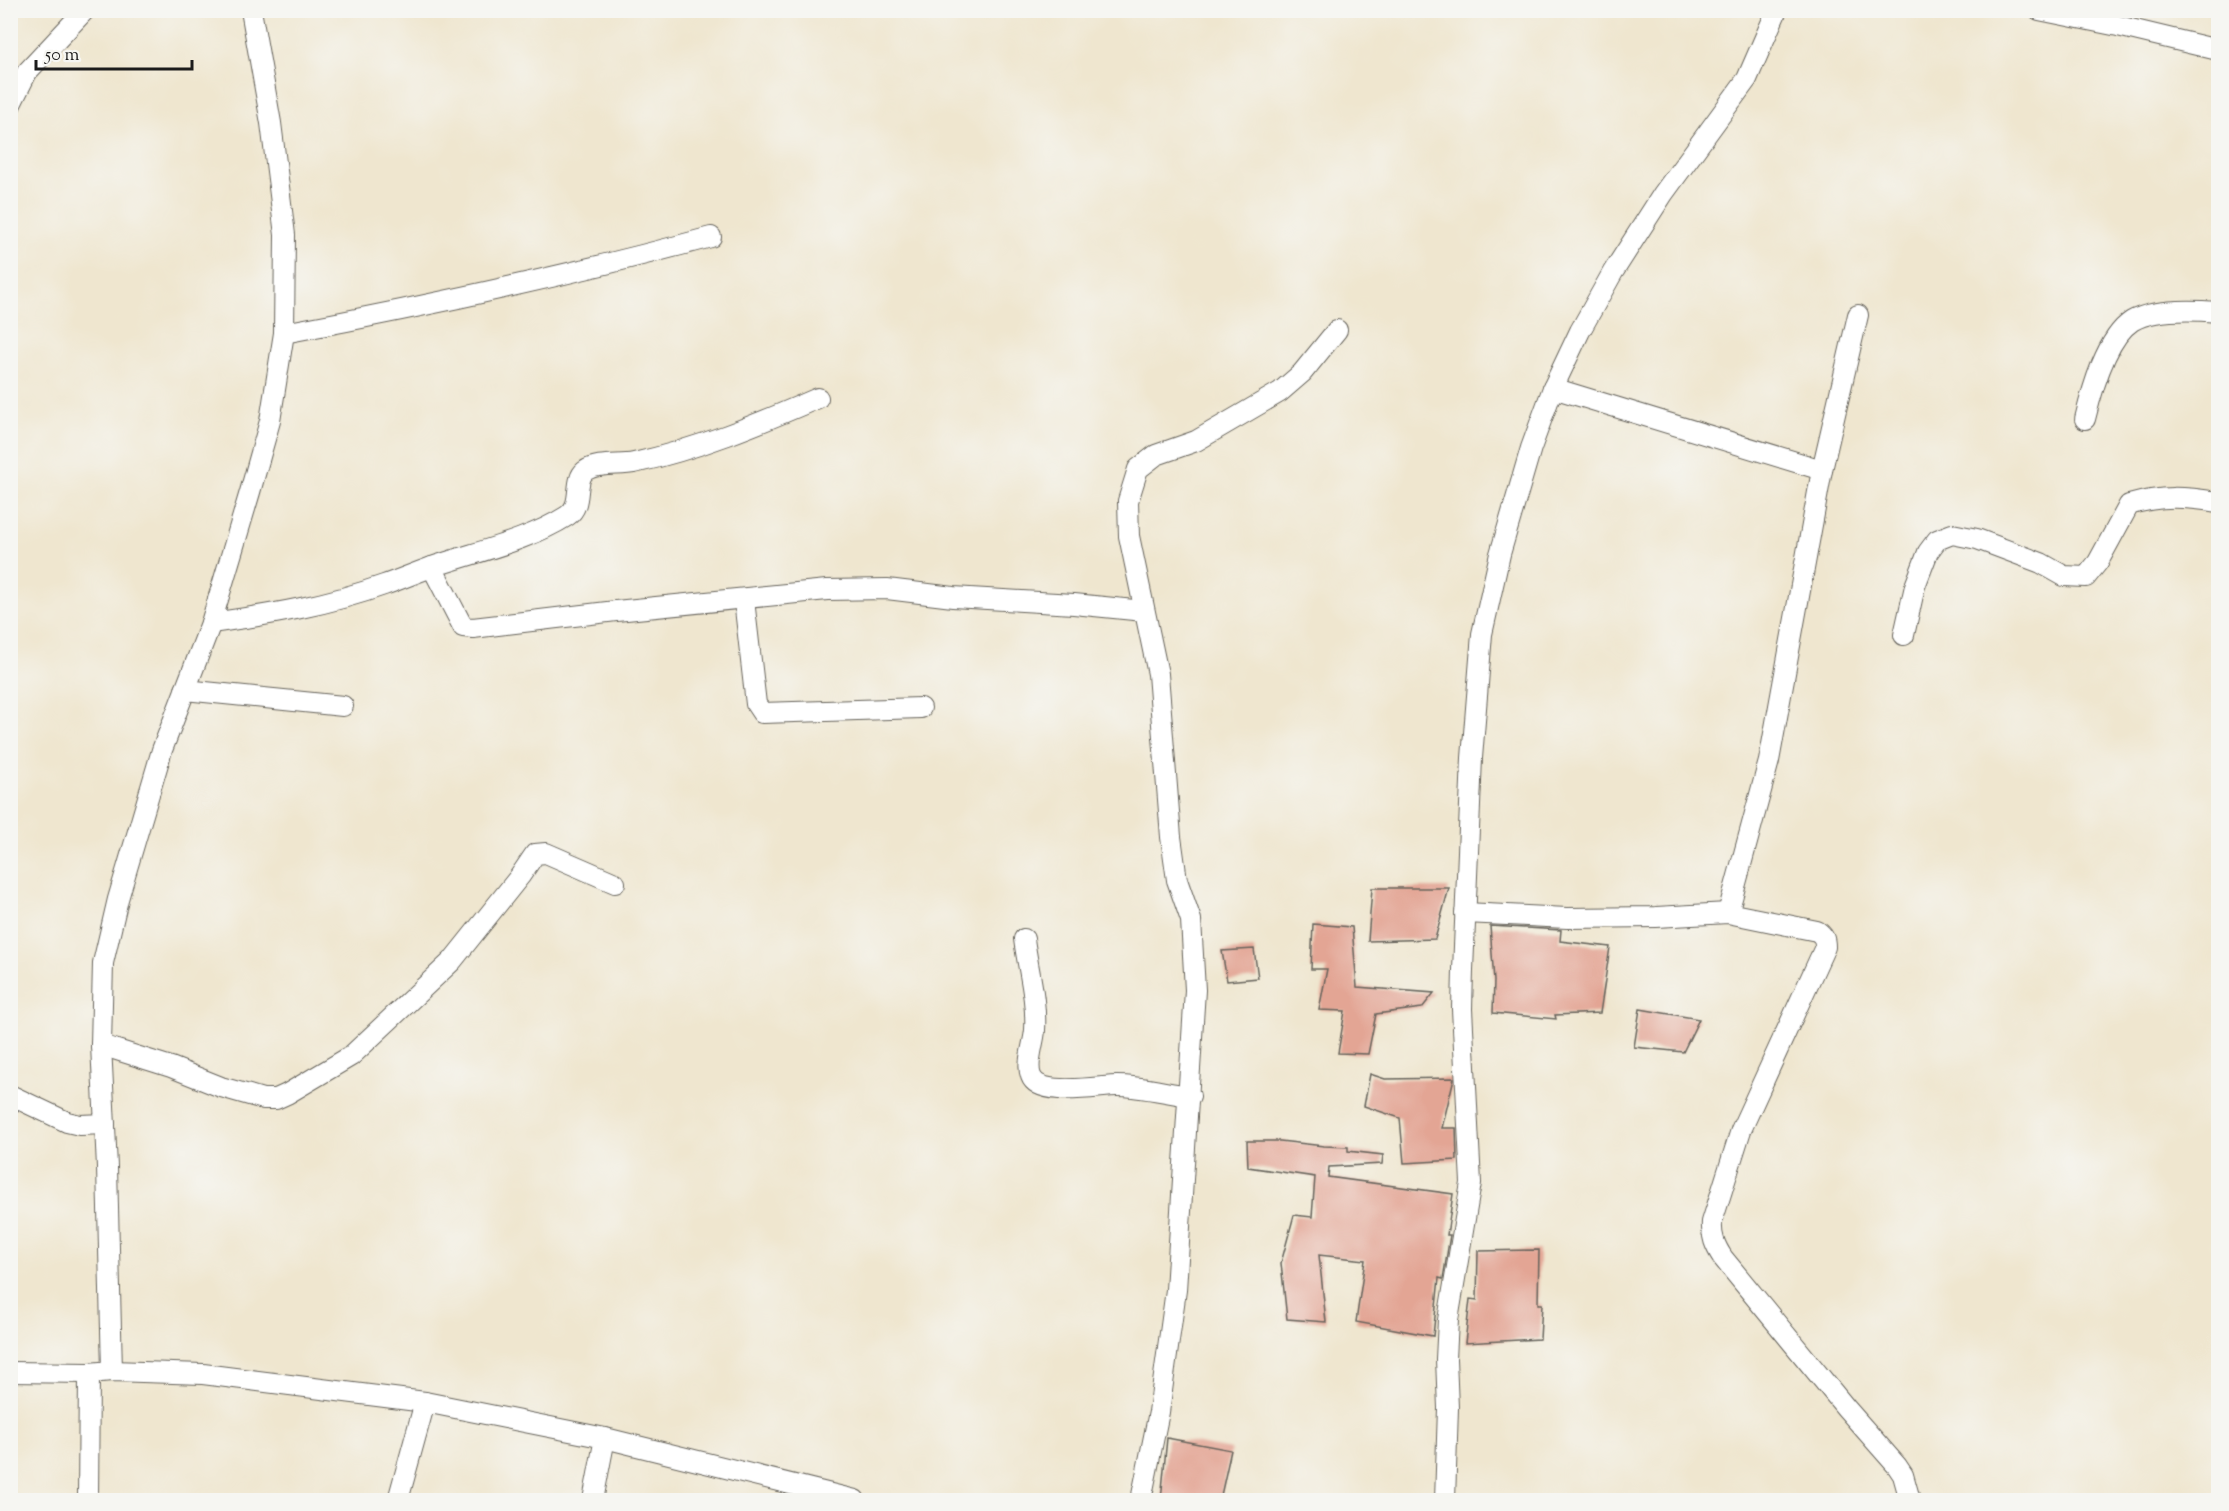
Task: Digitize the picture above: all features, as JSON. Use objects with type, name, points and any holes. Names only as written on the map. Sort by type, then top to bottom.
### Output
[{"type":"street","points":[[10,106],[27,72],[85,10]]},
{"type":"street","points":[[1445,1500],[1448,1320],[1471,1183],[1462,1010],[1472,758],[1482,634],[1503,543],[1531,448],[1553,388],[1580,331],[1613,272],[1663,194],[1747,79],[1777,10]]},
{"type":"street","points":[[2039,10],[2218,50]]},
{"type":"street","points":[[112,1371],[101,1046],[103,963],[117,899],[162,750],[211,623],[270,421],[284,333],[285,235],[271,123],[246,13]]},
{"type":"street","points":[[284,333],[475,296],[711,237]]},
{"type":"street","points":[[2085,419],[2099,371],[2122,329],[2134,320],[2154,314],[2191,309],[2218,312]]},
{"type":"street","points":[[1728,913],[1769,761],[1822,470],[1858,315]]},
{"type":"street","points":[[1141,1500],[1159,1412],[1176,1290],[1195,990],[1191,920],[1177,880],[1171,837],[1158,674],[1144,611],[1129,524],[1128,501],[1138,469],[1156,455],[1196,441],[1280,392],[1302,373],[1337,330]]},
{"type":"street","points":[[1553,388],[1822,470]]},
{"type":"street","points":[[211,623],[287,612],[327,602],[384,585],[542,530],[569,514],[577,500],[580,479],[584,471],[595,467],[630,464],[675,453],[752,427],[818,398]]},
{"type":"street","points":[[1904,635],[1924,561],[1937,540],[1952,534],[1977,539],[2040,563],[2064,576],[2086,577],[2098,562],[2129,505],[2151,498],[2188,497],[2218,502]]},
{"type":"street","points":[[432,567],[463,627],[473,628],[827,590],[887,590],[1144,611]]},
{"type":"street","points":[[744,600],[756,704],[762,713],[921,708]]},
{"type":"street","points":[[185,690],[343,706]]},
{"type":"street","points":[[101,1046],[171,1067],[263,1099],[276,1099],[351,1056],[435,977],[459,952],[535,854],[546,853],[615,883]]},
{"type":"street","points":[[1465,913],[1567,918],[1728,913],[1817,931],[1825,939],[1825,947],[1741,1130],[1712,1222],[1712,1234],[1716,1248],[1723,1258],[1846,1408],[1897,1466],[1903,1475],[1910,1500]]},
{"type":"street","points":[[1024,939],[1033,991],[1035,1029],[1030,1066],[1031,1076],[1038,1084],[1060,1090],[1119,1086],[1190,1096]]},
{"type":"street","points":[[10,1095],[67,1122],[80,1125],[105,1124]]},
{"type":"street","points":[[10,1372],[112,1371],[203,1374],[425,1402],[605,1438],[855,1500]]},
{"type":"street","points":[[88,1373],[88,1500]]},
{"type":"street","points":[[398,1500],[425,1402]]},
{"type":"street","points":[[593,1500],[605,1438]]},
{"type":"building","points":[[1372,888],[1449,888],[1435,939],[1368,941]]},
{"type":"building","points":[[1313,924],[1352,927],[1357,987],[1434,993],[1422,1008],[1376,1014],[1368,1054],[1338,1053],[1345,1011],[1319,1010],[1327,969],[1311,969]]},
{"type":"building","points":[[1490,926],[1561,930],[1560,941],[1610,947],[1600,1013],[1555,1015],[1556,1019],[1493,1013],[1494,981]]},
{"type":"building","points":[[1254,949],[1258,978],[1227,981],[1222,951]]},
{"type":"building","points":[[1640,1009],[1699,1019],[1683,1052],[1634,1047]]},
{"type":"building","points":[[1370,1074],[1385,1079],[1454,1078],[1442,1128],[1456,1128],[1457,1160],[1404,1163],[1400,1118],[1364,1106]]},
{"type":"building","points":[[1247,1141],[1280,1141],[1348,1147],[1348,1151],[1383,1155],[1382,1164],[1329,1167],[1328,1177],[1453,1194],[1447,1235],[1450,1235],[1443,1279],[1439,1278],[1433,1336],[1356,1322],[1365,1260],[1319,1255],[1326,1322],[1287,1319],[1281,1263],[1294,1215],[1312,1217],[1315,1177],[1248,1167]]},
{"type":"building","points":[[1539,1250],[1538,1304],[1542,1304],[1540,1339],[1465,1343],[1470,1299],[1477,1300],[1478,1251]]},
{"type":"building","points":[[1167,1438],[1231,1450],[1220,1500],[1161,1500]]}]
